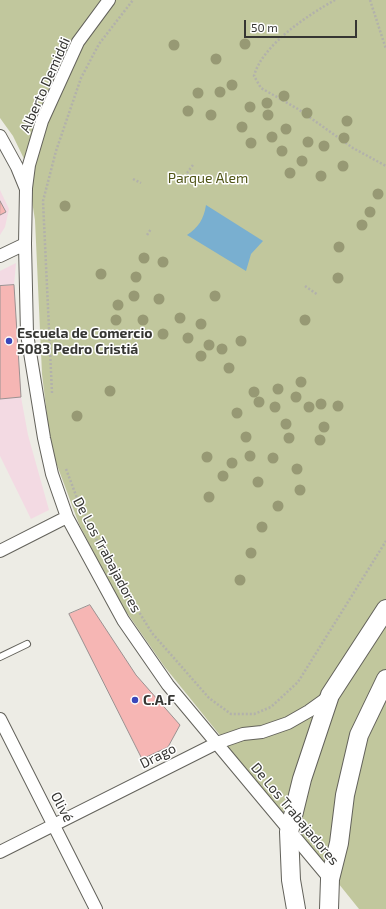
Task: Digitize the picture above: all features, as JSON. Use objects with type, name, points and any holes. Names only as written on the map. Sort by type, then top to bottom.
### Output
[{"type":"main road","points":[[296,909],[292,880],[289,832],[302,779],[330,695],[386,609]]},
{"type":"main road","points":[[329,909],[330,879],[339,843],[345,795],[359,735],[386,679]]},
{"type":"street","name":"Alberto Demiddi","points":[[26,189],[29,165],[42,121],[78,42],[109,0]]},
{"type":"street","name":"De Los Trabajadores","points":[[0,136],[17,167],[26,189],[25,244],[28,334],[34,385],[52,474],[67,517],[123,620],[168,685],[289,832],[330,879]]},
{"type":"street","points":[[0,256],[25,244]]},
{"type":"street","points":[[0,551],[67,517]]},
{"type":"street","name":"Drago","points":[[0,852],[217,743],[243,734],[262,732],[288,724],[309,711],[330,695]]},
{"type":"street","name":"Olivé","points":[[0,719],[96,909]]},
{"type":"lane","points":[[0,657],[26,644]]},
{"type":"path","points":[[52,398],[42,202],[57,145],[81,78],[99,44],[133,0]]},
{"type":"path","points":[[335,0],[294,26],[272,47],[255,70],[254,76],[261,88],[298,109],[353,148],[386,166]]},
{"type":"path","points":[[370,0],[386,49]]},
{"type":"path","points":[[187,174],[193,165]]},
{"type":"path","points":[[133,179],[141,183]]},
{"type":"path","points":[[148,235],[151,229]]},
{"type":"path","points":[[305,286],[318,295]]},
{"type":"path","points":[[66,468],[77,498],[101,549]]},
{"type":"path","points":[[104,555],[152,633],[209,698],[231,714],[254,714],[271,707],[298,682],[386,541]]},
{"type":"shaded area","points":[[0,190],[9,209],[5,227],[0,235]]},
{"type":"shaded area","name":"Escuela de Comercio 5083 Pedro Cristiá","points":[[16,263],[14,285],[21,397],[28,435],[49,510],[31,519],[0,456],[0,271]]},
{"type":"green space","name":"Parque Alem","points":[[0,0],[386,0],[386,909],[359,909],[285,817],[224,745],[227,744],[164,666],[118,600],[79,524],[51,449],[42,374],[35,220],[26,163],[13,136],[0,118]]},
{"type":"water","points":[[206,205],[263,241],[251,254],[246,271],[187,235],[200,223],[204,215]]},
{"type":"building","points":[[0,201],[6,212],[0,215]]},
{"type":"building","points":[[14,285],[21,397],[0,399],[0,286]]},
{"type":"building","name":"C.A.F","points":[[90,605],[136,675],[180,725],[168,747],[142,759],[69,614]]},
{"type":"place","name":"Escuela de Comercio 5083 Pedro Cristiá","points":[[9,341]]},
{"type":"place","name":"C.A.F","points":[[135,700]]}]
